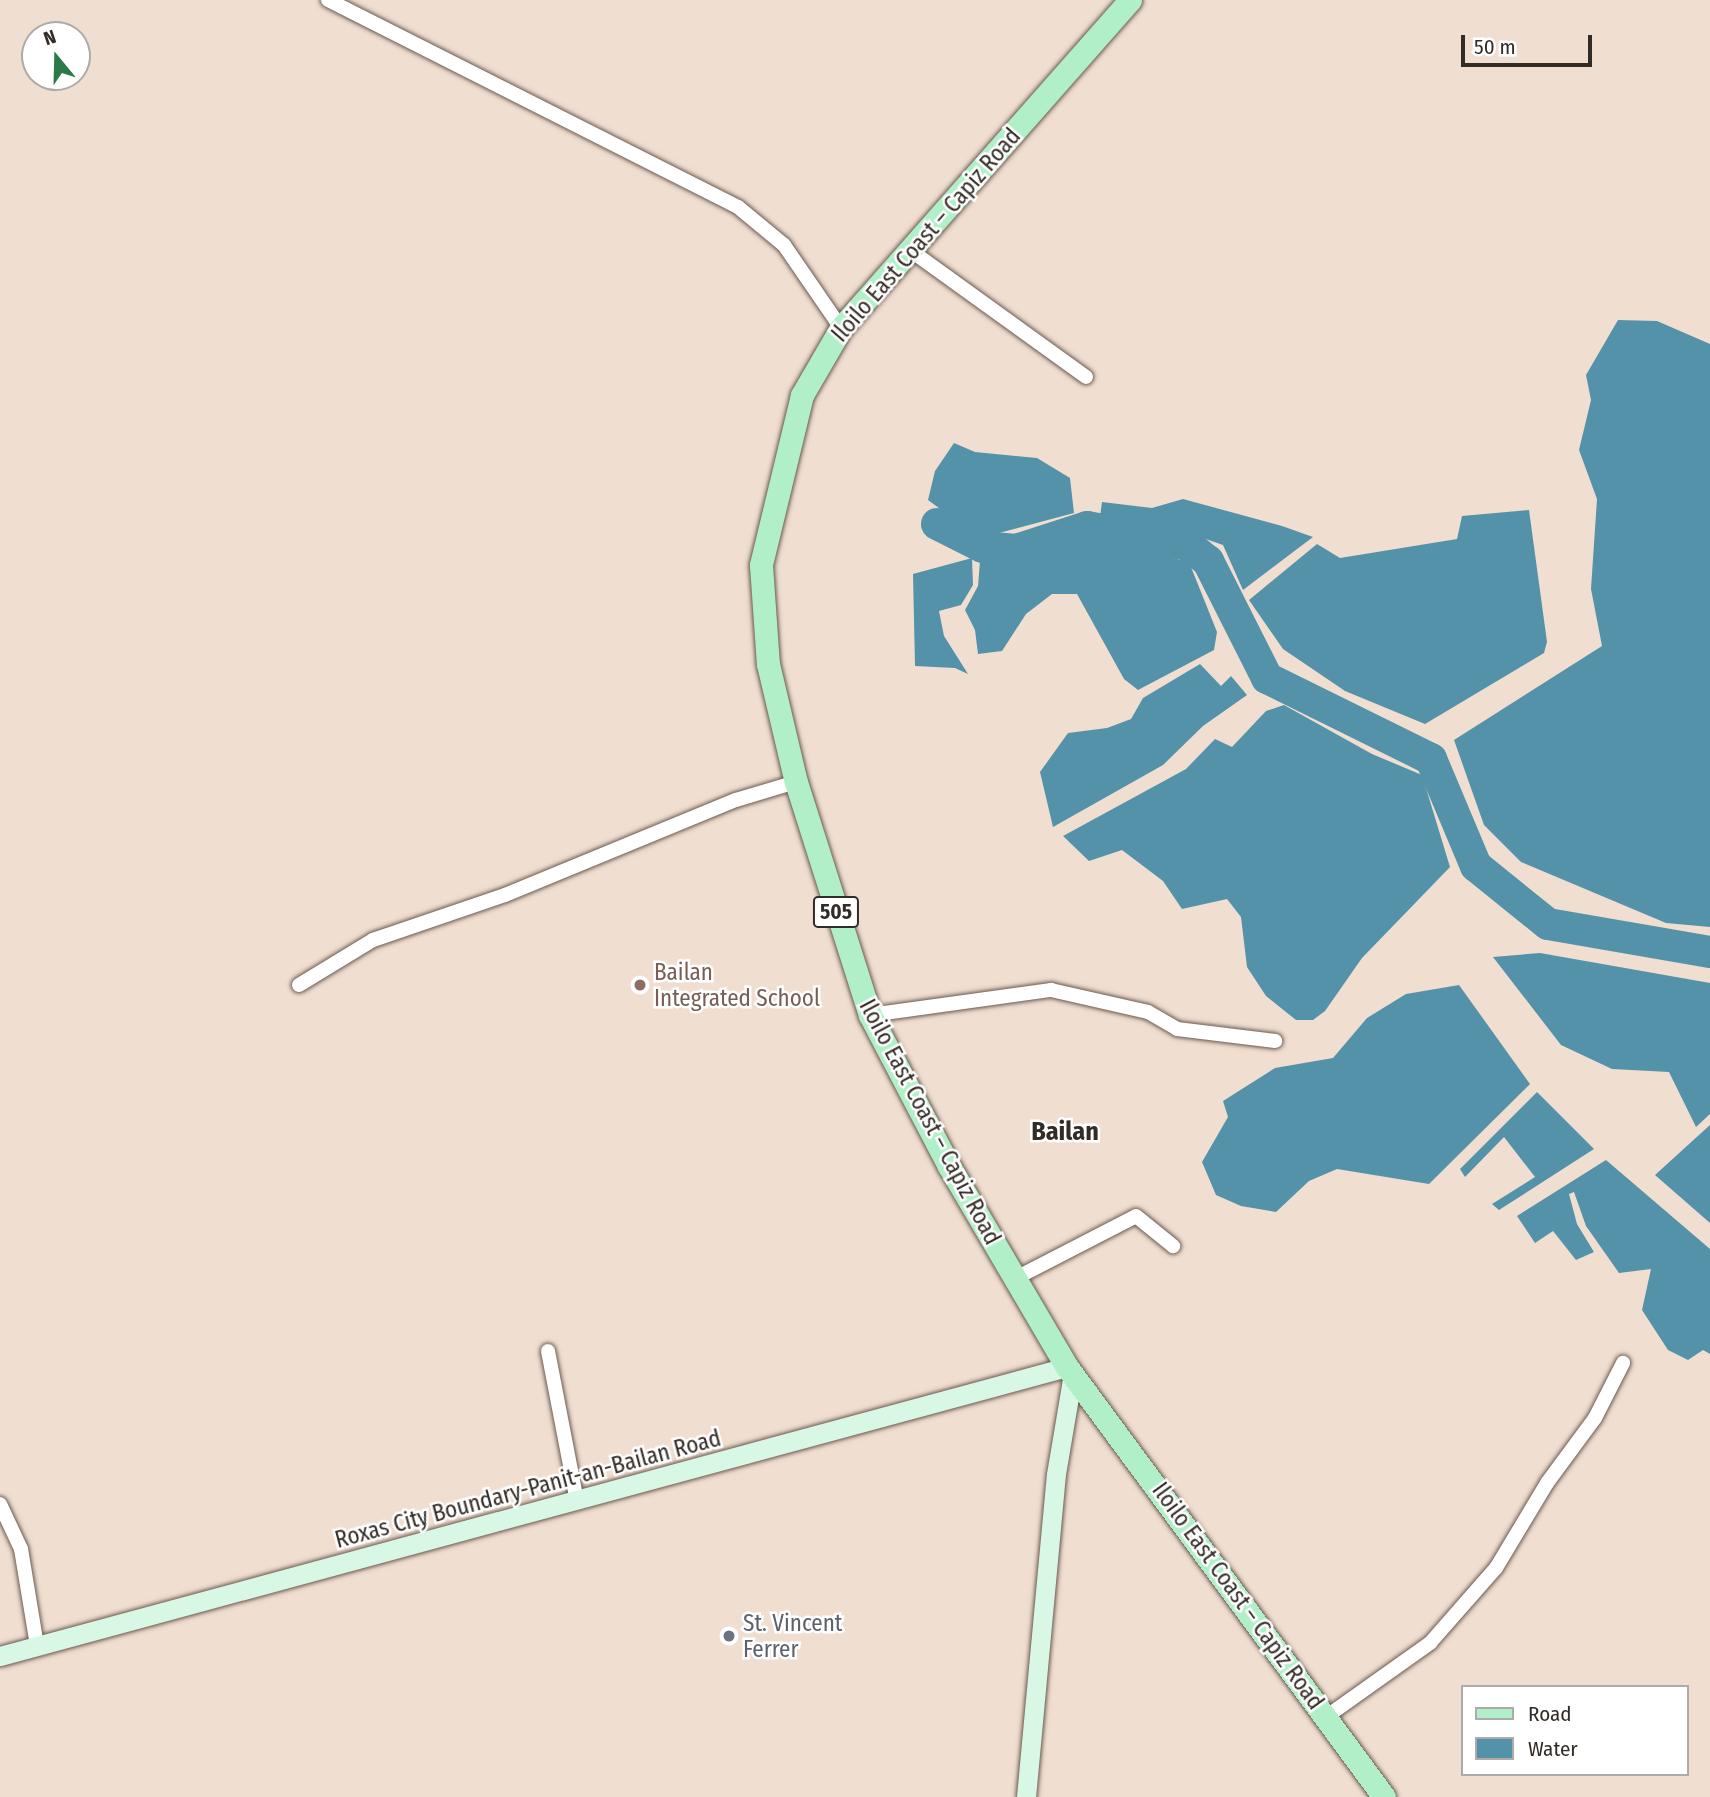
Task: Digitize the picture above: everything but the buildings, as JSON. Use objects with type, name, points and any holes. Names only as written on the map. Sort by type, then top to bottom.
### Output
[{"type":"main road","name":"Iloilo East Coast – Capiz Road","points":[[1130,0],[841,328],[802,395],[761,565],[768,664],[796,782],[870,1015],[1014,1279],[1070,1371],[1384,1797]]},
{"type":"main road","name":"Roxas City Boundary-Panit-an-Bailan Road","points":[[0,1656],[1070,1371]]},
{"type":"main road","points":[[1026,1797],[1056,1474],[1070,1371]]},
{"type":"street","points":[[328,0],[738,207],[784,245],[841,328]]},
{"type":"street","points":[[909,250],[1086,377]]},
{"type":"street","points":[[299,985],[373,940],[505,895],[736,800],[796,782]]},
{"type":"street","points":[[870,1015],[1051,990],[1148,1012],[1177,1029],[1275,1041]]},
{"type":"street","points":[[1014,1279],[1136,1216],[1173,1246]]},
{"type":"street","points":[[548,1351],[577,1501]]},
{"type":"street","points":[[1326,1717],[1430,1643],[1496,1568],[1547,1483],[1595,1418],[1623,1363]]},
{"type":"street","points":[[0,1504],[21,1549],[37,1646]]},
{"type":"water","points":[[1618,320],[1657,321],[1710,344],[1710,927],[1666,923],[1521,862],[1484,825],[1454,740],[1602,646],[1591,589],[1597,499],[1579,450],[1591,400],[1586,375]]},
{"type":"water","points":[[954,443],[975,452],[1037,458],[1070,478],[1074,513],[995,534],[962,525],[928,500],[935,471]]},
{"type":"water","points":[[1183,499],[1313,537],[1243,590],[1223,545],[1180,530],[1100,517],[1102,502],[1152,508]]},
{"type":"water","points":[[1529,510],[1547,642],[1544,653],[1425,724],[1345,691],[1283,649],[1249,600],[1317,544],[1340,558],[1457,539],[1462,516]]},
{"type":"water","points":[[1091,538],[1189,562],[1217,632],[1214,650],[1138,690],[1124,679],[1077,594],[1052,594],[1026,614],[1002,651],[978,654],[975,630],[965,610],[978,586],[980,561],[1028,559]]},
{"type":"water","points":[[972,558],[973,585],[961,605],[939,611],[944,636],[968,674],[955,668],[915,666],[913,574]]},
{"type":"water","points":[[1200,664],[1221,686],[1231,676],[1247,695],[1203,726],[1163,765],[1053,827],[1040,772],[1068,733],[1107,728],[1131,719],[1143,698]]},
{"type":"water","points":[[1284,705],[1372,754],[1422,775],[1450,867],[1362,958],[1325,1011],[1313,1020],[1296,1020],[1266,996],[1247,967],[1241,917],[1227,899],[1182,909],[1163,881],[1122,850],[1089,861],[1063,836],[1186,769],[1215,739],[1232,747],[1266,711]]},
{"type":"water","points":[[1540,953],[1710,983],[1710,1114],[1696,1127],[1669,1072],[1612,1069],[1561,1045],[1493,957]]},
{"type":"water","points":[[1459,985],[1530,1084],[1429,1184],[1337,1169],[1309,1181],[1276,1212],[1241,1206],[1216,1195],[1202,1162],[1228,1117],[1223,1101],[1275,1068],[1333,1058],[1367,1018],[1406,994]]},
{"type":"water","points":[[1537,1092],[1594,1149],[1499,1210],[1492,1204],[1535,1177],[1504,1137],[1465,1177],[1460,1169]]},
{"type":"water","points":[[1710,1125],[1710,1223],[1655,1175]]},
{"type":"water","points":[[1606,1160],[1710,1249],[1710,1354],[1703,1350],[1688,1360],[1668,1350],[1642,1310],[1651,1269],[1619,1273],[1586,1226],[1574,1192],[1569,1194],[1577,1224],[1594,1252],[1576,1260],[1553,1231],[1535,1243],[1517,1216]]},
{"type":"waterway","points":[[937,524],[983,547],[1016,550],[1087,527],[1188,545],[1208,561],[1267,678],[1431,759],[1476,866],[1548,924],[1710,952]]},
{"type":"place","name":"Bailan Integrated School","points":[[640,985]]},
{"type":"place","name":"St. Vincent Ferrer","points":[[729,1636]]},
{"type":"district","name":"Bailan","points":[[1065,1132]]}]
